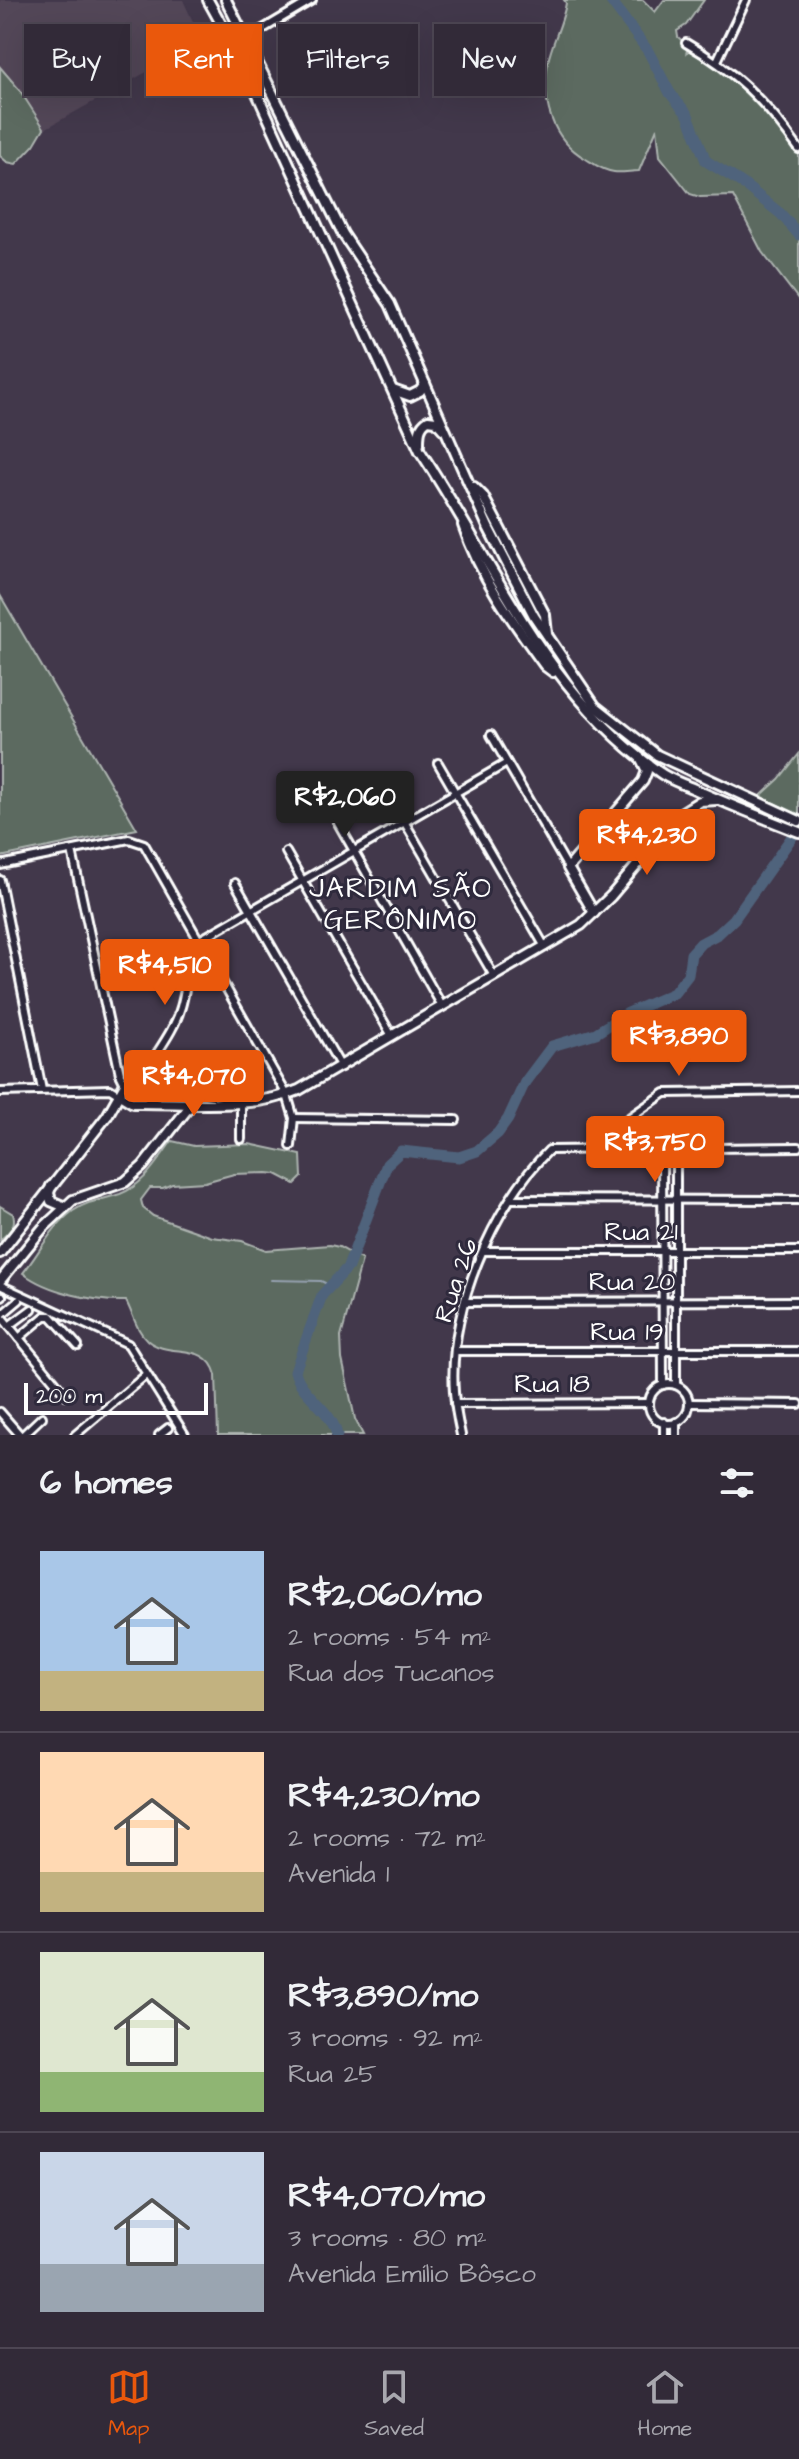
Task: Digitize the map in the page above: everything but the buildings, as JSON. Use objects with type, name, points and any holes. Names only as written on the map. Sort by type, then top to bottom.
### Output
[{"type":"main road","points":[[208,0],[251,80],[420,451],[456,505],[526,630],[562,679],[598,719],[660,773],[717,800],[799,832]]},
{"type":"main road","points":[[226,0],[238,24]]},
{"type":"main road","points":[[262,73],[343,234],[390,304],[468,482],[534,616],[595,706],[657,755],[799,821]]},
{"type":"main road","points":[[392,390],[410,396],[425,384]]},
{"type":"main road","points":[[420,451],[422,424],[428,420],[436,421],[447,432]]},
{"type":"main road","points":[[594,913],[568,868],[643,781],[647,771],[640,756]]},
{"type":"main road","points":[[118,1094],[133,1103],[241,1103],[287,1095],[341,1067],[581,925],[681,813],[700,801],[717,800]]},
{"type":"main road","points":[[0,1253],[107,1116],[125,1084],[261,1101]]},
{"type":"main road","points":[[133,1103],[139,1084]]},
{"type":"main road","points":[[0,1283],[43,1228],[73,1200],[125,1182],[143,1166],[193,1102]]},
{"type":"main road","points":[[52,1185],[49,1193],[51,1201],[65,1207]]},
{"type":"street","points":[[262,30],[312,0]]},
{"type":"street","points":[[717,61],[746,0]]},
{"type":"street","points":[[686,43],[740,78],[799,149]]},
{"type":"street","points":[[491,735],[568,868]]},
{"type":"street","points":[[438,763],[545,947]]},
{"type":"street","points":[[139,1084],[179,1015],[192,965],[192,949],[198,941],[507,763]]},
{"type":"street","points":[[387,792],[494,976]]},
{"type":"street","points":[[338,823],[442,1006]]},
{"type":"street","points":[[0,865],[137,839],[147,847],[208,960],[287,1095],[294,1118],[291,1146]]},
{"type":"street","points":[[72,851],[120,1074],[125,1084]]},
{"type":"street","points":[[286,852],[392,1036]]},
{"type":"street","points":[[0,880],[42,1090]]},
{"type":"street","points":[[235,883],[341,1067]]},
{"type":"street","points":[[192,965],[197,959],[208,960]]},
{"type":"street","points":[[0,1092],[110,1089],[118,1094]]},
{"type":"street","points":[[586,1148],[665,1093],[799,1091]]},
{"type":"street","points":[[241,1103],[241,1139]]},
{"type":"street","points":[[294,1118],[456,1120]]},
{"type":"street","points":[[586,1148],[799,1147]]},
{"type":"street","name":"Rua 26","points":[[461,1435],[455,1404],[456,1351],[465,1302],[483,1251],[511,1199],[546,1154],[554,1149],[586,1148]]},
{"type":"street","points":[[662,1148],[663,1385]]},
{"type":"street","points":[[676,1148],[676,1385]]},
{"type":"street","points":[[511,1199],[799,1200]]},
{"type":"street","name":"Rua 21","points":[[483,1251],[799,1251]]},
{"type":"street","points":[[0,1283],[122,1339],[185,1435]]},
{"type":"street","points":[[19,1300],[0,1315],[66,1395]]},
{"type":"street","name":"Rua 20","points":[[465,1302],[799,1301]]},
{"type":"street","points":[[9,1326],[32,1309]]},
{"type":"street","points":[[19,1338],[45,1316],[51,1316],[78,1346]]},
{"type":"street","name":"Rua 19","points":[[456,1351],[799,1351]]},
{"type":"street","points":[[75,1435],[146,1375]]},
{"type":"street","points":[[663,1385],[676,1385],[684,1390],[690,1403],[684,1417],[676,1422],[664,1422],[654,1417],[649,1403],[654,1392],[663,1385]]},
{"type":"street","name":"Rua 18","points":[[455,1404],[649,1403]]},
{"type":"street","points":[[690,1403],[799,1404]]},
{"type":"street","points":[[0,1412],[21,1435],[42,1417]]},
{"type":"street","points":[[664,1422],[664,1435]]},
{"type":"street","points":[[676,1422],[676,1435]]},
{"type":"street","points":[[84,1428],[90,1435]]},
{"type":"street","points":[[159,1435],[168,1428]]},
{"type":"shaded area","points":[[0,0],[183,0],[194,24],[146,24],[146,72],[130,81],[130,24],[24,24],[24,96],[104,96],[0,154]]},
{"type":"green space","points":[[564,0],[643,0],[655,12],[664,0],[704,0],[686,25],[677,31],[678,37],[688,46],[686,54],[691,45],[739,80],[780,125],[799,153],[799,300],[762,252],[733,196],[700,197],[690,194],[660,156],[657,128],[639,171],[602,169],[564,141],[551,118],[546,77],[552,47],[565,10]]},
{"type":"green space","points":[[0,67],[19,89],[44,128],[34,145],[16,164],[0,156]]},
{"type":"green space","points":[[0,595],[137,829],[0,857]]},
{"type":"green space","points":[[799,754],[799,816],[774,803],[754,802],[779,779]]},
{"type":"green space","points":[[172,1141],[194,1146],[249,1144],[301,1155],[302,1177],[295,1184],[276,1174],[234,1174],[205,1182],[150,1188],[141,1200],[143,1208],[153,1216],[212,1237],[242,1241],[266,1250],[330,1245],[362,1260],[341,1337],[342,1359],[355,1419],[363,1435],[218,1435],[216,1375],[204,1357],[165,1349],[147,1340],[137,1327],[126,1301],[72,1294],[45,1286],[23,1273],[65,1218],[84,1205],[120,1194],[136,1185]]},
{"type":"green space","points":[[0,1206],[13,1214],[14,1222],[0,1240]]},
{"type":"waterway","points":[[610,0],[648,51],[670,93],[688,115],[706,161],[742,183],[781,214],[799,235]]},
{"type":"waterway","points":[[337,1435],[329,1417],[303,1388],[295,1371],[322,1295],[348,1267],[387,1164],[401,1151],[459,1157],[477,1151],[498,1133],[525,1082],[552,1046],[596,1033],[628,1013],[674,993],[688,975],[691,954],[734,919],[799,827]]},
{"type":"waterway","points":[[271,1280],[321,1281],[329,1285]]},
{"type":"district","name":"JARDIM SÃO GERÔNIMO","points":[[401,903]]}]
